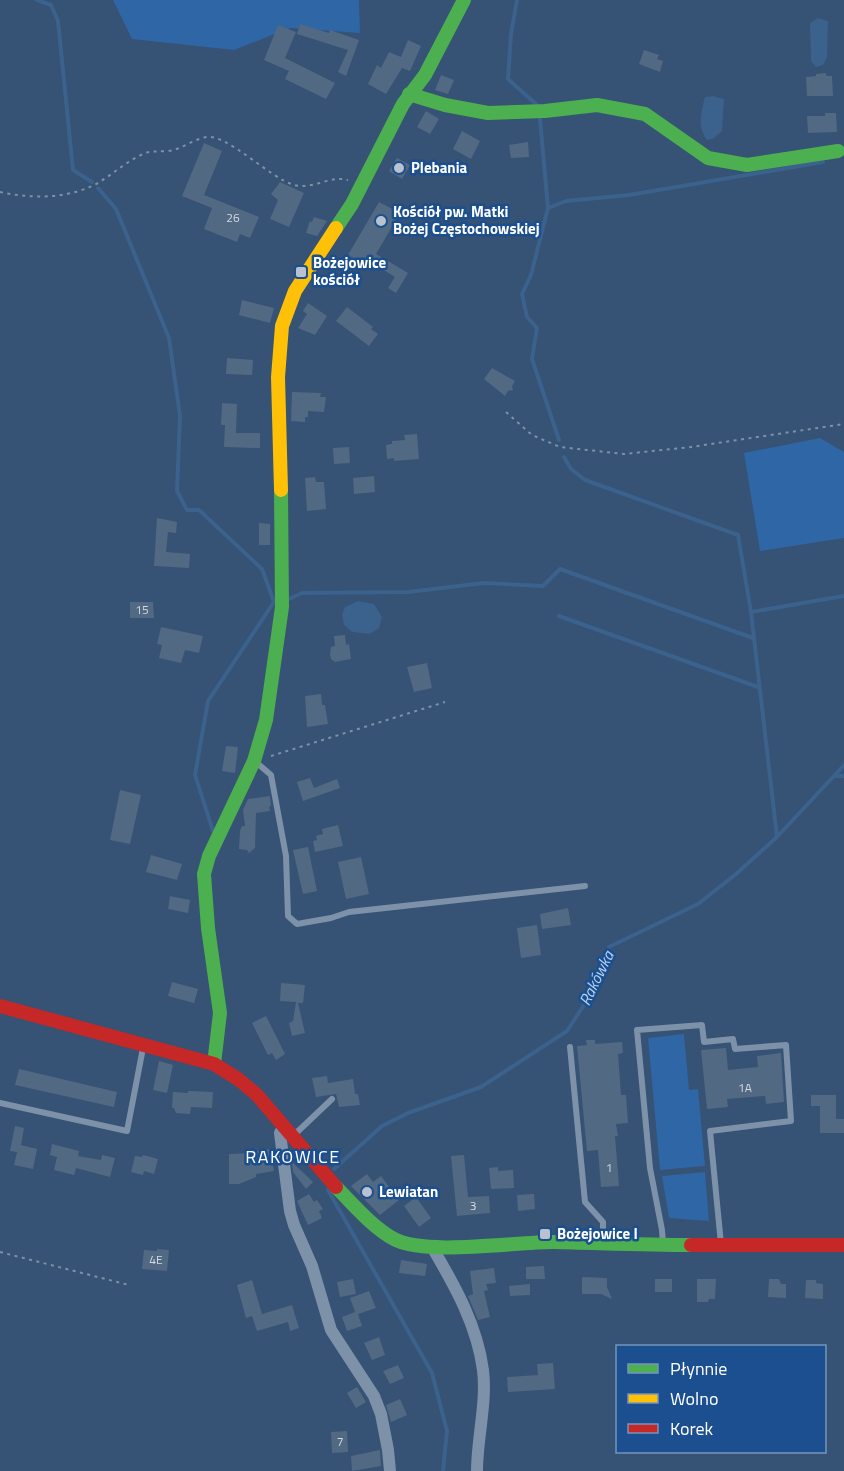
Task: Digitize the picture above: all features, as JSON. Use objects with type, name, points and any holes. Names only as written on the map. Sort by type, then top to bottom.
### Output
[{"type":"street","points":[[214,1064],[220,1013],[208,928],[204,874],[205,865],[254,761],[266,720],[282,607],[278,393],[280,335],[285,314],[295,291],[327,245],[360,189],[408,94],[429,68],[464,0]]},
{"type":"street","points":[[408,94],[445,105],[488,113],[545,111],[597,105],[645,114],[708,158],[747,165],[838,151]]},
{"type":"street","points":[[0,1006],[214,1064],[238,1079],[257,1095],[383,1233],[411,1245],[432,1247],[552,1242],[844,1245]]},
{"type":"street","points":[[288,1131],[280,1133],[290,1211],[294,1225],[312,1266],[331,1330],[374,1396],[381,1414],[390,1471]]},
{"type":"street","points":[[432,1247],[460,1294],[474,1333],[483,1371],[477,1471]]},
{"type":"lane","points":[[254,761],[272,775],[286,856],[288,916],[297,924],[350,912],[585,886]]},
{"type":"lane","points":[[663,1244],[650,1168],[638,1030],[702,1025],[704,1042],[733,1040],[735,1049],[786,1045],[791,1121],[710,1131],[721,1244]]},
{"type":"lane","points":[[0,1103],[127,1131],[144,1044]]},
{"type":"lane","points":[[570,1047],[585,1202],[603,1222],[603,1244]]},
{"type":"lane","points":[[288,1131],[332,1100]]},
{"type":"path","points":[[0,192],[16,195],[54,196],[77,192],[99,183],[140,155],[153,150],[169,151],[208,137],[226,142],[262,167],[294,185],[313,186],[330,179],[346,179],[360,189]]},
{"type":"path","points":[[506,412],[532,435],[560,447],[624,454],[691,447],[844,424]]},
{"type":"path","points":[[254,761],[445,702]]},
{"type":"path","points":[[0,1252],[129,1285]]},
{"type":"shaded area","points":[[113,0],[359,0],[360,33],[290,28],[234,50],[132,39]]},
{"type":"shaded area","points":[[818,18],[828,21],[827,57],[823,65],[816,67],[811,61],[810,23]]},
{"type":"shaded area","points":[[713,96],[724,99],[722,131],[713,139],[707,140],[702,130],[701,114],[705,97]]},
{"type":"shaded area","points":[[820,438],[844,452],[844,538],[760,551],[744,453]]},
{"type":"shaded area","points":[[358,601],[374,604],[382,617],[379,628],[370,634],[352,632],[344,625],[342,615],[345,607]]},
{"type":"shaded area","points":[[684,1034],[689,1090],[698,1089],[705,1166],[660,1170],[648,1038]]},
{"type":"shaded area","points":[[705,1172],[709,1221],[669,1218],[662,1176]]},
{"type":"building","points":[[300,24],[329,33],[330,30],[359,40],[346,76],[338,72],[348,50],[297,34]]},
{"type":"building","points":[[278,25],[296,32],[285,58],[335,83],[326,99],[285,79],[289,71],[264,60]]},
{"type":"building","points":[[408,40],[421,46],[410,71],[402,68],[386,94],[368,84],[377,65],[381,68],[389,52],[401,57]]},
{"type":"building","points":[[644,50],[659,55],[657,59],[663,61],[660,72],[639,64]]},
{"type":"building","points":[[826,73],[826,76],[832,76],[833,96],[807,96],[806,77]]},
{"type":"building","points":[[441,75],[454,80],[448,94],[435,90]]},
{"type":"building","points":[[426,111],[439,119],[430,134],[417,127]]},
{"type":"building","points":[[825,113],[836,113],[837,132],[808,133],[807,116],[825,116]]},
{"type":"building","points":[[462,131],[480,141],[471,159],[453,149]]},
{"type":"building","points":[[528,142],[529,157],[511,158],[509,145]]},
{"type":"building","points":[[204,143],[222,151],[204,195],[259,217],[250,238],[240,234],[237,242],[204,229],[212,208],[182,196]]},
{"type":"building","name":"Plebania","points":[[397,158],[410,165],[402,179],[389,171]]},
{"type":"building","points":[[280,182],[304,193],[289,227],[270,219],[278,200],[271,194]]},
{"type":"building","points":[[379,202],[400,213],[376,254],[408,273],[396,293],[388,288],[395,277],[371,262],[368,267],[348,255]]},
{"type":"building","points":[[314,217],[327,221],[317,236],[306,233]]},
{"type":"building","points":[[242,300],[274,308],[270,323],[239,315]]},
{"type":"building","points":[[308,303],[327,316],[315,335],[298,328],[307,314],[303,311]]},
{"type":"building","points":[[347,307],[373,327],[371,329],[378,334],[369,346],[336,321]]},
{"type":"building","points":[[227,358],[253,360],[252,375],[226,374]]},
{"type":"building","points":[[492,368],[515,381],[512,386],[513,390],[508,391],[505,396],[484,379]]},
{"type":"building","points":[[292,392],[321,393],[320,397],[326,397],[324,412],[308,411],[305,422],[291,421]]},
{"type":"building","points":[[222,403],[237,404],[236,433],[260,433],[260,448],[224,447],[225,425],[221,425]]},
{"type":"building","points":[[417,434],[419,459],[394,461],[394,458],[387,459],[386,445],[392,444],[392,441],[405,440],[404,435]]},
{"type":"building","points":[[349,447],[350,463],[334,464],[333,448]]},
{"type":"building","points":[[374,476],[375,492],[354,494],[353,478]]},
{"type":"building","points":[[315,477],[316,482],[324,482],[326,509],[307,511],[305,478]]},
{"type":"building","points":[[157,518],[177,522],[176,533],[168,532],[166,552],[190,554],[189,568],[154,566]]},
{"type":"building","points":[[259,523],[270,524],[270,545],[259,545]]},
{"type":"building","points":[[130,602],[153,602],[154,618],[130,618]]},
{"type":"building","points":[[161,627],[203,636],[199,653],[185,650],[181,663],[159,658],[162,645],[157,644]]},
{"type":"building","points":[[345,635],[351,659],[335,662],[331,659],[330,654],[331,647],[335,646],[334,636]]},
{"type":"building","points":[[427,663],[432,688],[414,692],[407,667]]},
{"type":"building","points":[[321,694],[328,724],[307,727],[305,696]]},
{"type":"building","points":[[226,746],[238,747],[235,773],[222,771]]},
{"type":"building","points":[[310,778],[314,788],[337,779],[340,788],[303,801],[297,782]]},
{"type":"building","points":[[120,790],[141,795],[130,844],[110,840]]},
{"type":"building","points":[[270,796],[270,811],[256,813],[255,848],[249,853],[247,850],[239,849],[240,831],[242,826],[245,826],[243,810],[248,799]]},
{"type":"building","points":[[338,825],[343,846],[315,852],[313,841],[317,840],[316,836],[323,834],[322,829]]},
{"type":"building","points":[[308,847],[317,891],[303,894],[293,850]]},
{"type":"building","points":[[151,855],[182,864],[177,880],[146,872]]},
{"type":"building","points":[[361,857],[369,894],[346,899],[338,862]]},
{"type":"building","points":[[170,896],[190,900],[188,913],[168,909]]},
{"type":"building","points":[[568,908],[571,925],[542,929],[540,914]]},
{"type":"building","points":[[537,925],[541,955],[521,958],[517,928]]},
{"type":"building","points":[[172,982],[198,989],[194,1003],[168,996]]},
{"type":"building","points":[[281,983],[305,985],[303,1003],[298,1003],[305,1033],[292,1036],[289,1023],[293,1021],[296,1002],[280,1001]]},
{"type":"building","points":[[266,1016],[285,1054],[276,1060],[272,1053],[268,1055],[252,1023]]},
{"type":"building","points":[[586,1040],[595,1040],[595,1044],[622,1042],[623,1053],[618,1054],[621,1095],[626,1095],[628,1123],[616,1124],[619,1186],[601,1187],[598,1150],[587,1151],[577,1046],[587,1045]]},
{"type":"building","points":[[726,1048],[728,1070],[758,1067],[757,1056],[781,1053],[784,1102],[766,1104],[765,1096],[727,1099],[728,1107],[707,1109],[701,1050]]},
{"type":"building","points":[[159,1061],[173,1065],[167,1093],[153,1090]]},
{"type":"building","points":[[19,1069],[117,1092],[114,1107],[15,1085]]},
{"type":"building","points":[[327,1076],[328,1083],[353,1079],[355,1094],[358,1094],[360,1105],[339,1107],[336,1094],[316,1097],[312,1078]]},
{"type":"building","points":[[188,1091],[213,1092],[212,1108],[191,1107],[190,1114],[176,1113],[172,1108],[173,1092],[188,1093]]},
{"type":"building","points":[[811,1095],[836,1095],[836,1119],[844,1119],[844,1133],[820,1133],[820,1106],[811,1106]]},
{"type":"building","points":[[15,1126],[24,1128],[21,1145],[37,1149],[33,1169],[14,1165],[17,1152],[10,1151]]},
{"type":"building","points":[[52,1144],[79,1151],[78,1156],[101,1160],[102,1155],[115,1158],[110,1177],[76,1168],[74,1175],[54,1170],[57,1157],[50,1155]]},
{"type":"building","points":[[270,1149],[274,1171],[256,1174],[256,1177],[239,1184],[229,1184],[229,1154],[253,1153]]},
{"type":"building","points":[[143,1155],[158,1159],[154,1174],[144,1171],[143,1175],[131,1172],[135,1156],[142,1157]]},
{"type":"building","points":[[464,1155],[468,1197],[489,1196],[490,1213],[457,1216],[451,1156]]},
{"type":"building","points":[[292,1162],[313,1182],[306,1189],[293,1172]]},
{"type":"building","points":[[498,1167],[498,1171],[513,1170],[514,1188],[491,1189],[489,1168]]},
{"type":"building","points":[[367,1174],[373,1182],[381,1176],[399,1200],[380,1215],[351,1186]]},
{"type":"building","points":[[309,1194],[314,1202],[317,1200],[323,1209],[319,1211],[322,1218],[308,1225],[297,1201]]},
{"type":"building","points":[[534,1194],[535,1209],[518,1211],[517,1195]]},
{"type":"building","points":[[416,1197],[431,1218],[419,1227],[404,1206]]},
{"type":"building","points":[[157,1249],[169,1250],[167,1271],[142,1269],[144,1250],[157,1251]]},
{"type":"building","points":[[401,1260],[427,1264],[425,1276],[399,1273]]},
{"type":"building","points":[[544,1266],[545,1279],[526,1279],[526,1267]]},
{"type":"building","points":[[494,1268],[496,1283],[486,1284],[488,1290],[484,1291],[490,1317],[478,1320],[468,1296],[473,1294],[470,1271]]},
{"type":"building","points":[[582,1277],[607,1278],[607,1287],[612,1299],[601,1294],[582,1294]]},
{"type":"building","points":[[353,1279],[356,1294],[340,1297],[337,1282]]},
{"type":"building","points":[[655,1279],[672,1279],[672,1292],[655,1292]]},
{"type":"building","points":[[697,1279],[716,1279],[715,1299],[709,1299],[708,1302],[697,1302]]},
{"type":"building","points":[[769,1279],[779,1279],[781,1284],[786,1284],[786,1298],[768,1297]]},
{"type":"building","points":[[252,1280],[262,1314],[292,1305],[299,1328],[290,1331],[288,1322],[257,1331],[252,1316],[246,1318],[237,1285]]},
{"type":"building","points":[[806,1280],[816,1280],[816,1283],[823,1284],[823,1299],[805,1298]]},
{"type":"building","points":[[530,1284],[530,1295],[510,1296],[509,1286]]},
{"type":"building","points":[[369,1291],[376,1308],[358,1314],[362,1326],[347,1331],[342,1317],[355,1312],[350,1298]]},
{"type":"building","points":[[379,1337],[385,1355],[372,1360],[364,1343]]},
{"type":"building","points":[[553,1363],[555,1389],[508,1392],[507,1377],[538,1375],[537,1364]]},
{"type":"building","points":[[398,1365],[404,1378],[390,1384],[383,1371]]},
{"type":"building","points":[[357,1387],[366,1402],[356,1408],[347,1393]]},
{"type":"building","points":[[400,1399],[407,1415],[391,1422],[386,1405]]},
{"type":"building","points":[[347,1431],[348,1452],[332,1453],[331,1432]]},
{"type":"building","points":[[380,1450],[381,1466],[352,1471],[351,1456]]},
{"type":"waterway","points":[[37,0],[51,5],[58,21],[73,170],[92,182]]},
{"type":"waterway","points":[[517,0],[511,34],[508,79],[537,105]]},
{"type":"waterway","points":[[540,119],[548,208]]},
{"type":"waterway","points":[[559,440],[532,359],[537,328],[527,317],[522,294],[531,275],[548,208],[566,201],[629,195],[823,162]]},
{"type":"waterway","points":[[98,188],[116,209],[169,338],[180,416],[177,491],[187,510],[199,510],[262,569],[274,602],[208,701],[195,775],[213,831]]},
{"type":"waterway","points":[[564,457],[571,469],[585,480],[738,535],[751,612],[777,837]]},
{"type":"waterway","points":[[289,599],[302,593],[408,592],[484,583],[543,586],[560,569],[753,638]]},
{"type":"waterway","points":[[751,612],[844,596]]},
{"type":"waterway","points":[[559,616],[758,687]]},
{"type":"waterway","name":"Rakówka","points":[[334,1169],[382,1126],[408,1113],[481,1087],[567,1031],[584,1005],[609,947],[698,904],[777,837],[844,765]]},
{"type":"waterway","points":[[835,776],[844,776]]},
{"type":"waterway","name":"Rakówka","points":[[328,1190],[432,1373],[447,1431],[443,1471]]},
{"type":"traffic: fast","points":[[336,228],[352,204],[403,104],[425,75],[464,0]]},
{"type":"traffic: fast","points":[[409,94],[445,105],[488,113],[545,111],[597,105],[645,114],[708,158],[747,165],[838,151]]},
{"type":"traffic: fast","points":[[214,1064],[220,1013],[208,928],[204,874],[209,856],[254,761],[266,720],[282,607],[281,490]]},
{"type":"traffic: fast","points":[[336,1187],[378,1228],[394,1239],[408,1244],[427,1247],[553,1242],[691,1245]]},
{"type":"traffic: slow","points":[[281,490],[278,377],[282,326],[295,291],[336,228]]},
{"type":"traffic: jam","points":[[0,1006],[214,1064],[238,1079],[257,1095],[336,1187]]},
{"type":"traffic: jam","points":[[691,1245],[844,1245]]},
{"type":"place","name":"Plebania","points":[[399,168]]},
{"type":"place","name":"Kościół pw. Matki Bożej Częstochowskiej","points":[[381,221]]},
{"type":"place","name":"Bożejowice kościół","points":[[301,272]]},
{"type":"place","name":"Lewiatan","points":[[367,1192]]},
{"type":"place","name":"Bożejowice I","points":[[545,1234]]},
{"type":"district","name":"RAKOWICE","points":[[293,1157]]}]
